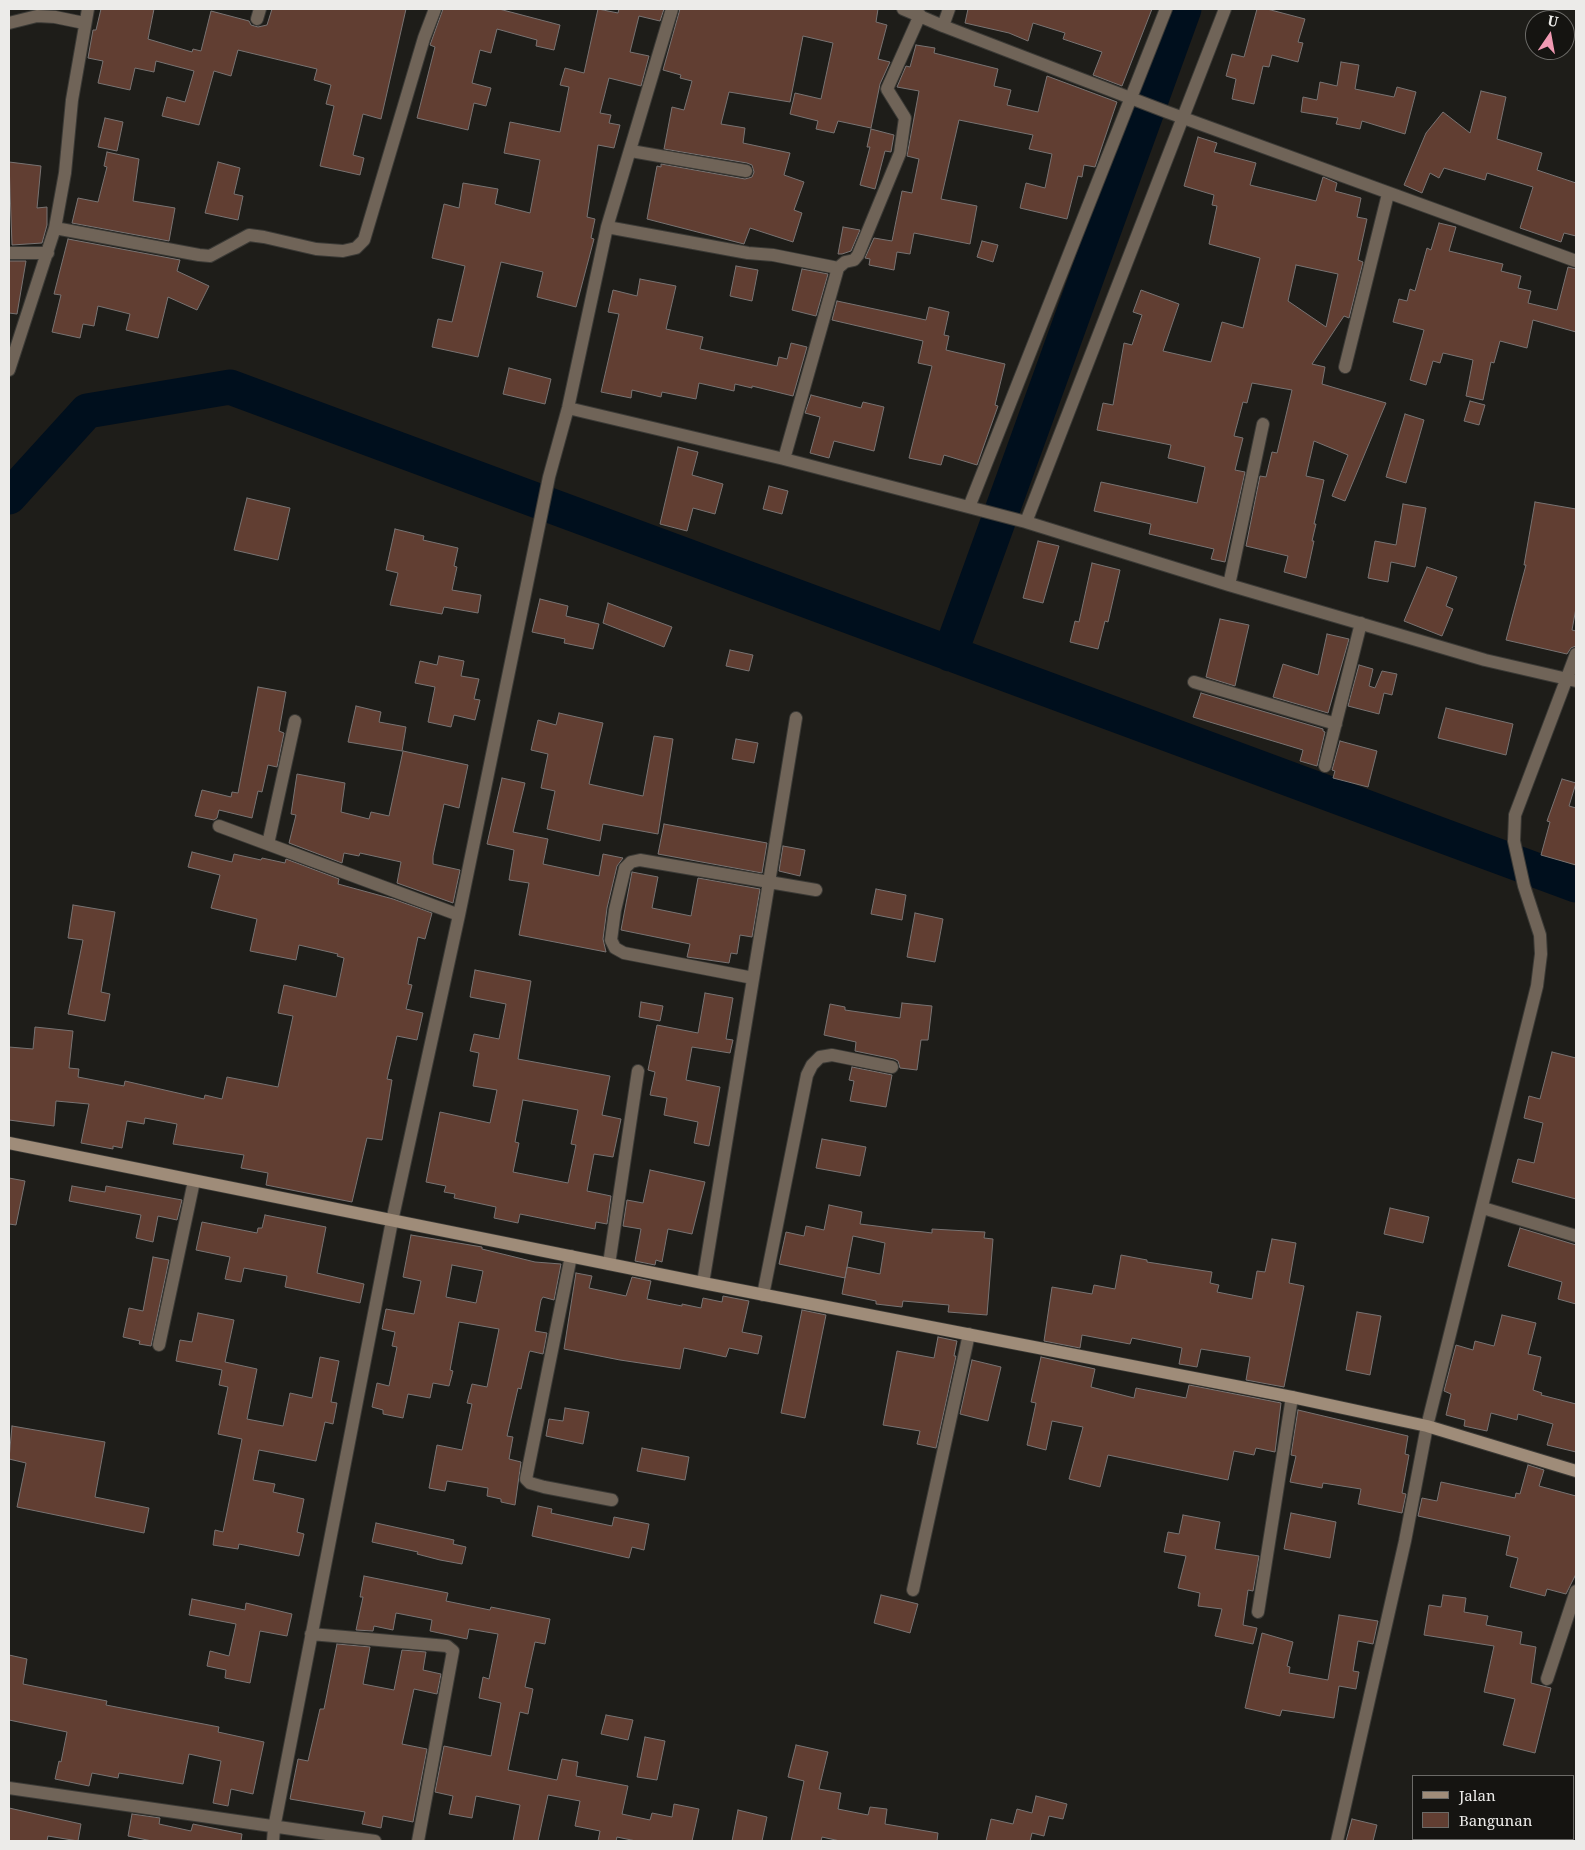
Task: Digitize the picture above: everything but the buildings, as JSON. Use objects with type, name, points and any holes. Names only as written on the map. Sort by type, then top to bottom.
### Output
[{"type":"street","points":[[9,370],[55,228],[65,173],[72,100],[84,23],[88,9]]},
{"type":"street","points":[[55,228],[210,256],[249,235],[316,249],[343,251],[356,248],[364,240],[424,38],[435,9]]},
{"type":"street","points":[[274,1841],[274,1828],[392,1221],[459,915],[549,477],[568,408],[607,227],[672,9]]},
{"type":"street","points":[[904,9],[943,26],[1167,112],[1388,194],[1576,260]]},
{"type":"street","points":[[943,26],[949,9]]},
{"type":"street","points":[[971,507],[1166,9]]},
{"type":"street","points":[[1026,522],[1225,9]]},
{"type":"street","points":[[784,459],[838,268],[845,262],[854,260],[858,255],[900,153],[905,118],[887,89],[920,15]]},
{"type":"street","points":[[9,23],[37,16],[55,16],[84,23]]},
{"type":"street","points":[[631,151],[746,171]]},
{"type":"street","points":[[1345,367],[1388,194]]},
{"type":"street","points":[[607,227],[838,268]]},
{"type":"street","points":[[9,253],[48,253]]},
{"type":"street","points":[[568,408],[784,459],[1012,518],[1229,585],[1485,660],[1572,679]]},
{"type":"street","points":[[1229,585],[1263,424]]},
{"type":"street","points":[[1325,766],[1361,624]]},
{"type":"street","points":[[1337,1841],[1404,1541],[1427,1426],[1537,986],[1540,935],[1524,886],[1514,841],[1515,815],[1572,679],[1576,654]]},
{"type":"street","points":[[1194,682],[1336,724]]},
{"type":"street","points":[[703,1283],[796,718]]},
{"type":"street","points":[[268,844],[295,721]]},
{"type":"street","points":[[219,826],[459,915]]},
{"type":"street","points":[[753,978],[624,953],[615,948],[611,940],[615,910],[625,868],[631,862],[640,860],[816,890]]},
{"type":"street","points":[[763,1295],[807,1074],[820,1057],[832,1055],[892,1067]]},
{"type":"street","points":[[609,1264],[638,1072]]},
{"type":"street","points":[[9,1144],[763,1295],[1292,1396],[1427,1426],[1576,1471]]},
{"type":"street","points":[[159,1345],[194,1181]]},
{"type":"street","points":[[1482,1208],[1576,1236]]},
{"type":"street","points":[[571,1256],[526,1479],[530,1483],[544,1487],[612,1500]]},
{"type":"street","points":[[913,1590],[969,1334]]},
{"type":"street","points":[[1258,1612],[1292,1396]]},
{"type":"street","points":[[1547,1679],[1576,1591]]},
{"type":"street","points":[[311,1634],[447,1646],[453,1651],[418,1841]]},
{"type":"street","points":[[9,1788],[274,1828],[375,1841]]},
{"type":"waterway","points":[[950,654],[1184,9]]},
{"type":"waterway","points":[[9,497],[87,411],[230,387],[1576,885]]}]
